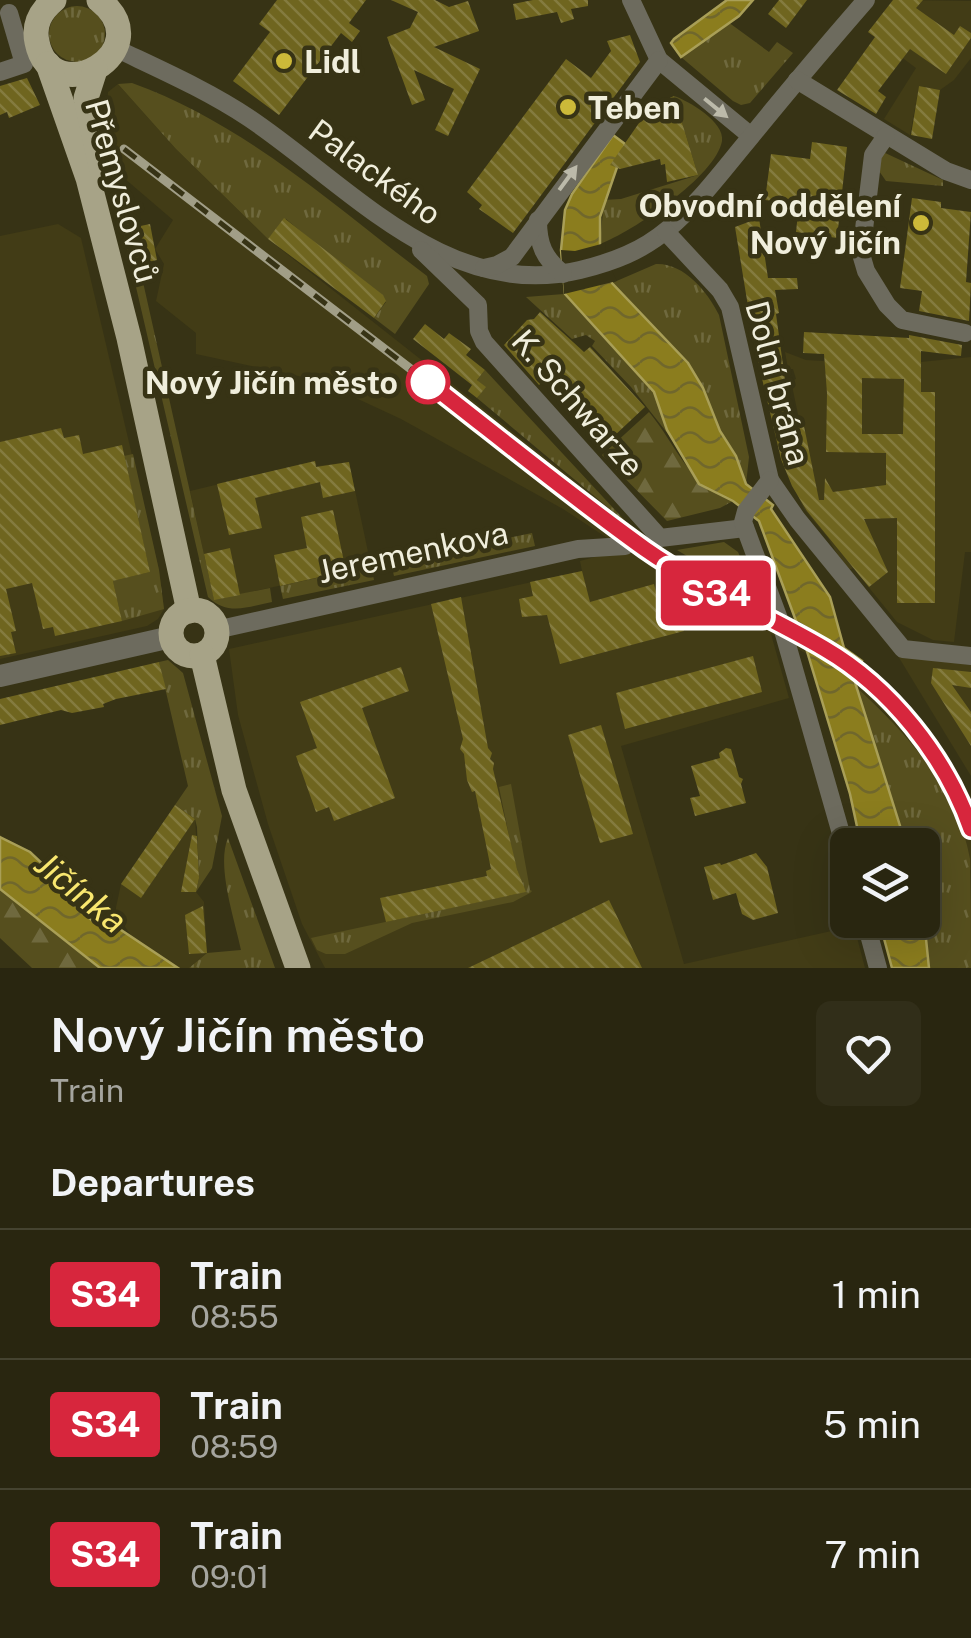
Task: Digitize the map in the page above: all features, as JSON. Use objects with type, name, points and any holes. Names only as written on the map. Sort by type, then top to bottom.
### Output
[{"type":"main road","name":"Přemyslovců","points":[[54,0],[42,12],[36,32],[38,46],[88,178],[129,338],[188,611]]},
{"type":"main road","points":[[48,64],[73,75],[95,70],[108,60],[115,48],[116,23],[100,1]]},
{"type":"main road","name":"Přemyslovců","points":[[95,70],[87,86],[86,105],[118,240],[129,338]]},
{"type":"main road","points":[[188,611],[208,615],[216,630],[213,646],[202,655],[182,653],[171,637],[175,620],[188,611]]},
{"type":"main road","points":[[202,655],[234,790],[298,968]]},
{"type":"street","points":[[631,0],[659,60],[751,136]]},
{"type":"street","name":"Palackého","points":[[115,48],[247,117],[410,238],[479,269],[536,276],[611,262],[666,232],[693,207],[866,0]]},
{"type":"street","points":[[0,72],[24,64],[9,14]]},
{"type":"street","points":[[479,269],[512,256],[659,60]]},
{"type":"street","points":[[797,80],[946,171],[971,180]]},
{"type":"street","points":[[886,136],[873,155],[861,254],[866,271],[887,305],[902,320],[965,333]]},
{"type":"street","points":[[538,220],[538,242],[547,260],[563,274]]},
{"type":"street","name":"Dolní brána","points":[[666,232],[720,290],[730,307],[765,487],[798,520],[903,648],[971,656]]},
{"type":"street","name":"K. Schwarze","points":[[410,238],[437,269],[478,305],[484,342],[660,538],[746,524]]},
{"type":"street","points":[[765,487],[746,524],[782,627],[839,828]]},
{"type":"street","name":"Jeremenkova","points":[[216,630],[578,549],[625,546]]},
{"type":"street","points":[[0,676],[171,637]]},
{"type":"street","points":[[870,938],[878,968]]},
{"type":"shaded area","points":[[893,0],[971,1],[971,58],[954,80],[940,90],[919,86],[910,135],[884,119],[916,68],[868,32]]},
{"type":"shaded area","points":[[118,84],[176,149],[268,239],[637,530],[687,564],[831,639],[883,679],[931,731],[971,800],[971,871],[888,716],[841,673],[771,634],[789,698],[621,746],[684,964],[830,931],[830,938],[857,938],[865,968],[325,968],[302,924],[268,824],[238,715],[229,649],[582,571],[580,561],[624,549],[563,509],[401,419],[317,380],[196,354],[196,333],[156,301],[164,264],[155,249],[173,220],[117,172],[106,117],[108,92]]},
{"type":"shaded area","points":[[58,224],[81,238],[159,570],[164,609],[147,626],[0,659],[0,236]]},
{"type":"shaded area","points":[[785,352],[806,360],[890,365],[971,357],[971,552],[965,552],[954,642],[933,640],[897,622],[853,568],[847,571],[828,538],[804,509],[781,460],[807,454],[805,427],[800,424],[791,381],[796,379],[793,369],[788,369]]},
{"type":"shaded area","points":[[315,461],[317,466],[349,462],[371,566],[214,600],[190,491]]},
{"type":"shaded area","points":[[898,656],[971,665],[971,776]]},
{"type":"shaded area","points":[[175,805],[195,819],[199,878],[196,892],[204,902],[207,953],[189,968],[178,968],[132,937],[115,912],[121,884]]},
{"type":"green space","points":[[77,6],[97,14],[105,34],[97,54],[77,62],[57,54],[49,34],[57,14]]},
{"type":"green space","points":[[728,22],[769,52],[777,42],[793,53],[750,103],[741,105],[681,57]]},
{"type":"green space","points":[[132,83],[173,100],[250,143],[427,276],[429,284],[395,334],[374,318],[386,302],[286,219],[268,239],[176,149],[118,84]]},
{"type":"green space","points":[[674,96],[697,107],[718,127],[722,141],[716,155],[705,170],[671,201],[600,244],[604,200],[621,199],[698,175]]},
{"type":"green space","points":[[106,117],[214,599],[270,588],[272,602],[230,608],[208,597],[97,119]]},
{"type":"green space","points":[[883,152],[943,180],[943,186],[886,181],[877,168]]},
{"type":"green space","points":[[656,264],[676,268],[694,280],[719,315],[749,457],[746,484],[699,380],[612,283]]},
{"type":"green space","points":[[564,294],[654,392],[672,439],[592,346],[595,341],[586,335],[572,339],[526,297]]},
{"type":"green space","points":[[485,370],[629,525],[477,398],[485,387],[477,380]]},
{"type":"green space","points":[[649,412],[694,475],[705,486],[733,501],[667,521],[602,455]]},
{"type":"green space","points":[[133,454],[164,609],[122,621],[113,581],[150,572],[124,456]]},
{"type":"green space","points":[[532,533],[535,546],[394,576],[391,563]]},
{"type":"green space","points":[[724,542],[738,552],[758,599],[677,550]]},
{"type":"green space","points":[[371,566],[374,580],[283,599],[280,586]]},
{"type":"green space","points":[[168,660],[183,673],[222,816],[212,868],[196,892],[197,827],[195,819],[175,805],[188,786],[159,662]]},
{"type":"green space","points":[[856,687],[911,743],[954,809],[970,859],[971,968],[929,968],[925,938],[940,938],[940,828],[901,828]]},
{"type":"green space","points":[[511,784],[530,893],[513,902],[412,923],[345,954],[317,950],[311,938],[525,892],[499,787]]},
{"type":"green space","points":[[228,838],[275,968],[189,968],[207,953],[241,950],[225,878]]},
{"type":"green space","points":[[0,887],[100,968],[32,968],[0,938]]},
{"type":"water","points":[[727,0],[753,0],[739,16],[681,57],[671,43],[674,39]]},
{"type":"water","points":[[613,135],[625,144],[600,217],[600,254],[612,283],[688,363],[736,456],[746,484],[773,505],[771,509],[830,597],[844,648],[862,661],[854,679],[901,828],[857,828],[806,648],[759,521],[733,501],[699,484],[667,430],[654,392],[565,294],[561,250],[565,210]]},
{"type":"water","points":[[0,837],[30,852],[72,903],[94,922],[115,926],[178,968],[100,968],[0,889]]},
{"type":"water","points":[[884,938],[926,938],[929,968],[892,968]]},
{"type":"pier","points":[[605,243],[607,261],[617,281],[564,294],[561,250],[575,251]]},
{"type":"pier","points":[[798,621],[862,661],[854,679],[806,648]]},
{"type":"building","name":"Lidl","points":[[277,0],[366,0],[349,23],[360,31],[352,42],[341,33],[279,115],[233,81],[270,32],[259,24]]},
{"type":"building","points":[[391,0],[435,0],[449,7],[468,1],[479,31],[434,47],[480,69],[448,136],[435,130],[454,89],[414,70],[425,100],[412,105],[387,37],[410,28],[418,12]]},
{"type":"building","points":[[588,0],[588,6],[571,9],[574,19],[561,23],[557,12],[516,20],[513,4]]},
{"type":"building","points":[[779,0],[807,0],[786,28],[768,14]]},
{"type":"building","points":[[893,0],[923,0],[916,8],[954,35],[960,26],[971,33],[971,38],[946,74],[910,49],[878,91],[886,97],[876,114],[837,90],[875,37],[868,32]]},
{"type":"building","name":"Teben","points":[[630,35],[640,62],[513,233],[479,209],[482,205],[467,192],[566,59],[591,78],[611,51],[607,41]]},
{"type":"building","points":[[27,78],[40,105],[9,118],[7,112],[0,115],[0,86]]},
{"type":"building","points":[[919,86],[940,90],[932,139],[911,135]]},
{"type":"building","points":[[674,96],[698,175],[667,182],[665,164],[661,165],[660,159],[620,169],[610,165],[650,107]]},
{"type":"building","points":[[812,142],[847,147],[837,238],[796,232],[799,204],[765,200],[771,154],[810,159]]},
{"type":"building","points":[[912,198],[941,202],[941,208],[971,212],[966,282],[971,283],[969,321],[919,311],[922,291],[900,288]]},
{"type":"building","points":[[284,218],[383,295],[386,301],[374,318],[268,239]]},
{"type":"building","points":[[759,218],[768,278],[797,278],[798,289],[775,290],[779,313],[776,314],[791,423],[801,422],[804,426],[819,500],[824,500],[825,478],[833,492],[886,485],[886,453],[826,452],[824,354],[803,353],[804,332],[909,335],[962,345],[961,356],[921,351],[921,392],[935,392],[935,603],[897,603],[897,518],[864,519],[888,572],[869,587],[807,511],[792,486],[781,459],[755,349],[735,227]],"holes":[[[862,378],[904,379],[903,434],[862,434]]]},
{"type":"building","points":[[150,224],[157,260],[140,264],[131,228]]},
{"type":"building","points":[[540,312],[584,352],[590,347],[645,407],[613,437],[553,373],[539,385],[504,345]]},
{"type":"building","points":[[425,324],[444,339],[449,333],[471,349],[466,355],[485,370],[477,380],[486,387],[477,398],[468,391],[472,385],[413,339]]},
{"type":"building","points":[[61,428],[64,438],[79,435],[83,454],[122,445],[150,572],[113,581],[122,621],[55,636],[53,627],[43,629],[32,583],[6,589],[16,631],[11,632],[16,653],[0,656],[0,442]]},
{"type":"building","points":[[315,461],[316,467],[349,462],[355,491],[323,498],[320,482],[255,498],[262,528],[229,535],[217,484]]},
{"type":"building","points":[[333,510],[346,571],[280,586],[274,555],[307,548],[301,517]]},
{"type":"building","points":[[230,548],[240,595],[214,600],[204,554]]},
{"type":"building","points":[[582,571],[590,602],[654,584],[658,600],[674,596],[684,631],[560,664],[547,615],[522,617],[519,599],[533,596],[530,582]]},
{"type":"building","points":[[461,597],[492,753],[490,759],[526,892],[386,922],[380,898],[487,876],[486,871],[491,869],[475,791],[472,792],[467,780],[460,749],[463,739],[431,604]]},
{"type":"building","points":[[753,656],[762,692],[625,729],[616,693]]},
{"type":"building","points":[[159,662],[166,689],[116,699],[103,704],[104,707],[72,713],[61,710],[0,725],[0,699]]},
{"type":"building","points":[[401,667],[409,691],[362,708],[395,798],[334,821],[329,807],[316,812],[296,756],[317,748],[300,702]]},
{"type":"building","points":[[933,668],[971,672],[971,688],[952,685],[971,712],[971,746],[931,683]]},
{"type":"building","points":[[601,725],[633,834],[600,843],[568,735]]},
{"type":"building","points":[[731,749],[743,779],[746,803],[695,816],[690,798],[700,796],[691,766],[720,758],[719,753]]},
{"type":"building","points":[[175,805],[195,819],[141,898],[121,884]]},
{"type":"building","points":[[192,835],[197,836],[199,878],[196,892],[181,892]]},
{"type":"building","points":[[756,853],[767,867],[778,913],[753,920],[742,914],[736,893],[713,900],[704,867]]},
{"type":"building","points":[[609,900],[642,968],[468,968],[562,923]]},
{"type":"building","points":[[203,906],[207,953],[189,954],[185,915]]},
{"type":"railway","points":[[124,149],[644,548],[707,588],[810,640],[856,670],[892,703],[924,741],[951,784],[971,829]]},
{"type":"train","name":"S34","points":[[428,382],[644,548],[725,598],[826,649],[858,672],[922,738],[971,829]]},
{"type":"place","name":"Lidl","points":[[284,61]]},
{"type":"place","name":"Teben","points":[[568,107]]},
{"type":"place","name":"Obvodní oddělení Nový Jičín","points":[[921,223]]},
{"type":"place","name":"Nový Jičín město","points":[[428,382]]},
{"type":"water label","name":"Jičínka","points":[[81,892]]}]
